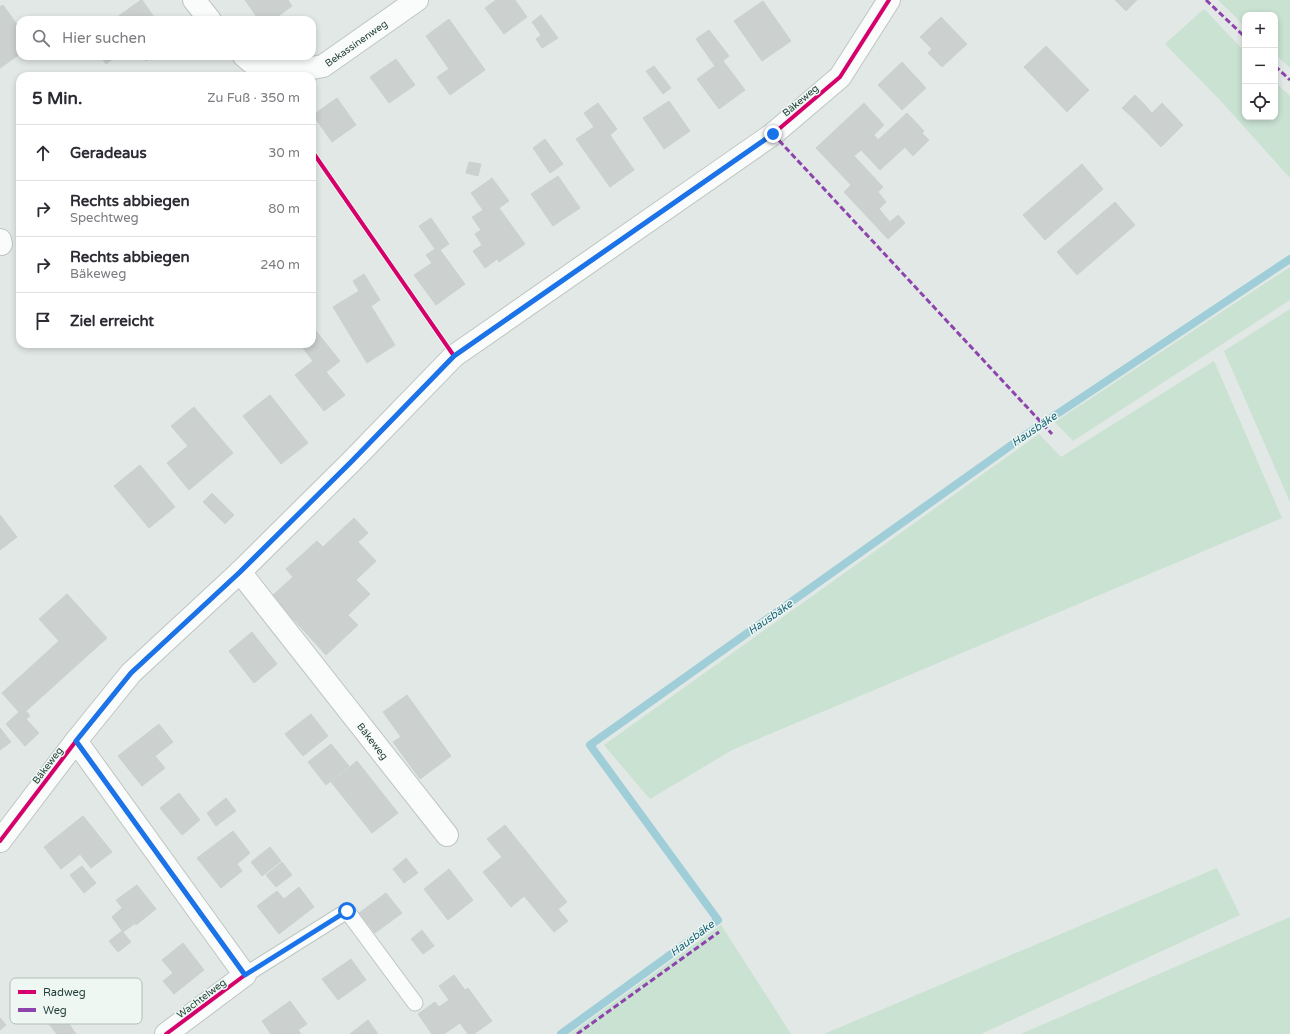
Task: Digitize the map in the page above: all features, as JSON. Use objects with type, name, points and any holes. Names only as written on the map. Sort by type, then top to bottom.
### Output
[{"type":"street","points":[[194,0],[207,16]]},
{"type":"street","name":"Bekassinenweg","points":[[249,60],[274,70],[302,70],[323,66],[417,0]]},
{"type":"street","name":"Bäkeweg","points":[[0,841],[76,741],[131,673],[240,572],[351,462],[454,356],[773,134],[840,77],[889,0]]},
{"type":"street","name":"Bäkeweg","points":[[240,572],[447,835]]},
{"type":"street","points":[[76,741],[245,975]]},
{"type":"street","name":"Wachtelweg","points":[[166,1034],[245,975]]},
{"type":"lane","points":[[245,975],[347,911],[415,1003]]},
{"type":"green space","points":[[1218,0],[1290,0],[1290,68],[1278,57],[1278,12],[1242,12],[1242,23]]},
{"type":"green space","points":[[1204,9],[1242,49],[1242,120],[1278,120],[1278,85],[1290,96],[1290,178],[1219,99],[1165,44]]},
{"type":"green space","points":[[1290,267],[1290,300],[1073,441],[1055,422]]},
{"type":"green space","points":[[1290,309],[1290,502],[1224,351]]},
{"type":"green space","points":[[1214,361],[1282,518],[732,750],[650,799],[604,745],[1039,434],[1061,457]]},
{"type":"green space","points":[[1217,868],[1240,915],[981,1034],[824,1034]]},
{"type":"green space","points":[[1290,917],[1290,1034],[1021,1034]]},
{"type":"green space","points":[[721,925],[791,1034],[570,1034]]},
{"type":"building","points":[[141,0],[153,16],[119,16]]},
{"type":"building","points":[[245,0],[288,0],[292,6],[278,16],[256,16]]},
{"type":"building","points":[[496,0],[515,0],[527,17],[504,34],[485,8]]},
{"type":"building","points":[[1115,0],[1137,0],[1126,11]]},
{"type":"building","points":[[763,1],[791,41],[762,61],[734,21]]},
{"type":"building","points":[[3,5],[16,23],[16,57],[0,68],[0,7]]},
{"type":"building","points":[[541,15],[558,38],[542,48],[536,39],[541,35],[532,22]]},
{"type":"building","points":[[941,17],[967,44],[942,67],[928,53],[932,49],[920,37]]},
{"type":"building","points":[[449,19],[485,70],[450,95],[437,77],[449,69],[426,36]]},
{"type":"building","points":[[709,30],[729,56],[723,61],[745,90],[719,109],[697,79],[715,66],[696,39]]},
{"type":"building","points":[[1046,46],[1089,90],[1067,112],[1024,67]]},
{"type":"building","points":[[396,59],[415,85],[389,103],[370,77]]},
{"type":"building","points":[[103,60],[112,60],[106,64]]},
{"type":"building","points":[[902,62],[926,88],[902,110],[878,85]]},
{"type":"building","points":[[654,66],[671,88],[663,94],[646,71]]},
{"type":"building","points":[[1135,95],[1144,104],[1131,116],[1122,108]]},
{"type":"building","points":[[337,98],[356,125],[332,142],[316,119],[316,113]]},
{"type":"building","points":[[669,101],[690,131],[664,149],[643,118]]},
{"type":"building","points":[[598,103],[617,129],[610,135],[634,170],[610,187],[576,139],[594,127],[584,113]]},
{"type":"building","points":[[864,103],[884,125],[874,135],[878,140],[907,113],[924,131],[922,133],[929,140],[913,156],[905,147],[880,170],[861,150],[854,156],[883,187],[878,192],[886,202],[879,209],[890,222],[898,215],[905,223],[888,239],[844,192],[851,185],[816,148]]},
{"type":"building","points":[[1162,103],[1183,125],[1161,147],[1140,125]]},
{"type":"building","points":[[1144,104],[1152,113],[1140,125],[1131,116]]},
{"type":"building","points":[[545,139],[563,164],[550,173],[533,148]]},
{"type":"building","points":[[469,162],[481,164],[478,176],[466,173]]},
{"type":"building","points":[[1082,164],[1103,189],[1045,240],[1023,215]]},
{"type":"building","points":[[558,176],[580,208],[553,226],[531,194]]},
{"type":"building","points":[[492,178],[509,201],[499,208],[525,244],[499,262],[497,259],[485,268],[473,251],[482,245],[475,234],[481,230],[472,217],[483,210],[471,193]]},
{"type":"building","points":[[1115,202],[1135,225],[1077,275],[1057,252]]},
{"type":"building","points":[[431,218],[449,244],[440,250],[465,284],[436,305],[414,275],[432,263],[426,255],[435,249],[419,226]]},
{"type":"building","points":[[364,274],[380,300],[371,306],[395,345],[367,363],[333,307],[359,291],[353,281]]},
{"type":"building","points":[[316,331],[340,361],[326,372],[345,395],[324,411],[295,375],[313,361],[303,348],[316,348]]},
{"type":"building","points":[[270,395],[308,443],[281,464],[243,416]]},
{"type":"building","points":[[194,407],[233,453],[189,490],[167,463],[188,446],[171,426]]},
{"type":"building","points":[[140,465],[175,507],[149,528],[114,486]]},
{"type":"building","points":[[212,493],[234,515],[225,524],[203,502]]},
{"type":"building","points":[[0,515],[17,537],[0,550]]},
{"type":"building","points":[[354,518],[368,533],[358,542],[376,561],[356,580],[370,594],[348,615],[358,625],[326,655],[272,596],[293,577],[286,569],[317,541],[323,547]]},
{"type":"building","points":[[67,594],[107,638],[26,711],[30,716],[26,719],[39,733],[25,746],[6,724],[19,712],[2,693],[59,641],[39,619]]},
{"type":"building","points":[[252,632],[277,664],[254,683],[229,651]]},
{"type":"building","points":[[407,695],[451,756],[420,779],[393,742],[401,737],[383,712]]},
{"type":"building","points":[[311,714],[328,736],[303,756],[285,734]]},
{"type":"building","points":[[159,724],[173,742],[155,756],[165,768],[142,786],[118,756]]},
{"type":"building","points":[[0,728],[11,742],[0,750]]},
{"type":"building","points":[[331,744],[349,766],[326,785],[308,762]]},
{"type":"building","points":[[357,761],[398,813],[372,833],[331,782]]},
{"type":"building","points":[[179,793],[200,820],[182,835],[160,808]]},
{"type":"building","points":[[226,798],[236,811],[216,826],[207,813]]},
{"type":"building","points":[[83,816],[112,852],[91,868],[80,854],[61,869],[44,847]]},
{"type":"building","points":[[505,825],[567,902],[558,909],[568,921],[554,932],[524,896],[511,907],[483,872],[502,857],[487,839]]},
{"type":"building","points":[[233,831],[250,853],[237,864],[242,871],[221,888],[197,858]]},
{"type":"building","points":[[270,847],[281,861],[262,876],[251,862]]},
{"type":"building","points":[[406,858],[418,873],[404,883],[393,869]]},
{"type":"building","points":[[282,862],[292,875],[276,887],[266,875]]},
{"type":"building","points":[[82,866],[96,883],[84,893],[70,875]]},
{"type":"building","points":[[449,869],[473,900],[448,920],[424,889]]},
{"type":"building","points":[[137,885],[156,909],[136,925],[116,900]]},
{"type":"building","points":[[299,887],[314,907],[279,934],[257,906],[277,891],[284,899]]},
{"type":"building","points":[[386,893],[402,913],[375,933],[359,913]]},
{"type":"building","points":[[122,908],[134,924],[123,932],[112,917]]},
{"type":"building","points":[[422,930],[434,946],[423,954],[411,939]]},
{"type":"building","points":[[122,931],[131,942],[118,952],[109,941]]},
{"type":"building","points":[[183,943],[204,970],[174,994],[163,981],[173,973],[162,960]]},
{"type":"building","points":[[351,959],[366,980],[338,1000],[322,979]]},
{"type":"building","points":[[454,975],[465,990],[468,988],[492,1021],[474,1034],[468,1034],[460,1023],[444,1034],[432,1034],[418,1014],[435,1002],[439,1007],[449,1000],[439,986]]},
{"type":"building","points":[[290,1001],[307,1024],[298,1030],[301,1034],[271,1034],[262,1021]]},
{"type":"building","points":[[0,1018],[6,1025],[0,1030]]},
{"type":"building","points":[[368,1020],[378,1034],[350,1034]]},
{"type":"building","points":[[49,1024],[69,1024],[56,1033]]},
{"type":"building","points":[[69,1024],[76,1034],[56,1034]]},
{"type":"waterway","name":"Hausbäke","points":[[561,1034],[718,920],[590,745],[1027,434],[1290,259]]},
{"type":"marked path","points":[[1206,0],[1242,34]]},
{"type":"marked path","points":[[1278,69],[1290,80]]},
{"type":"marked path","points":[[773,134],[1052,434]]},
{"type":"marked path","points":[[577,1034],[719,932]]},
{"type":"cycle path","points":[[0,841],[76,741],[131,673],[240,572],[351,462],[454,356],[773,134],[840,77],[889,0]]},
{"type":"cycle path","points":[[316,157],[454,356]]},
{"type":"cycle path","points":[[76,741],[245,975],[166,1034]]},
{"type":"route","points":[[347,911],[245,975],[76,741],[131,673],[240,572],[351,462],[454,356],[773,134]]}]
